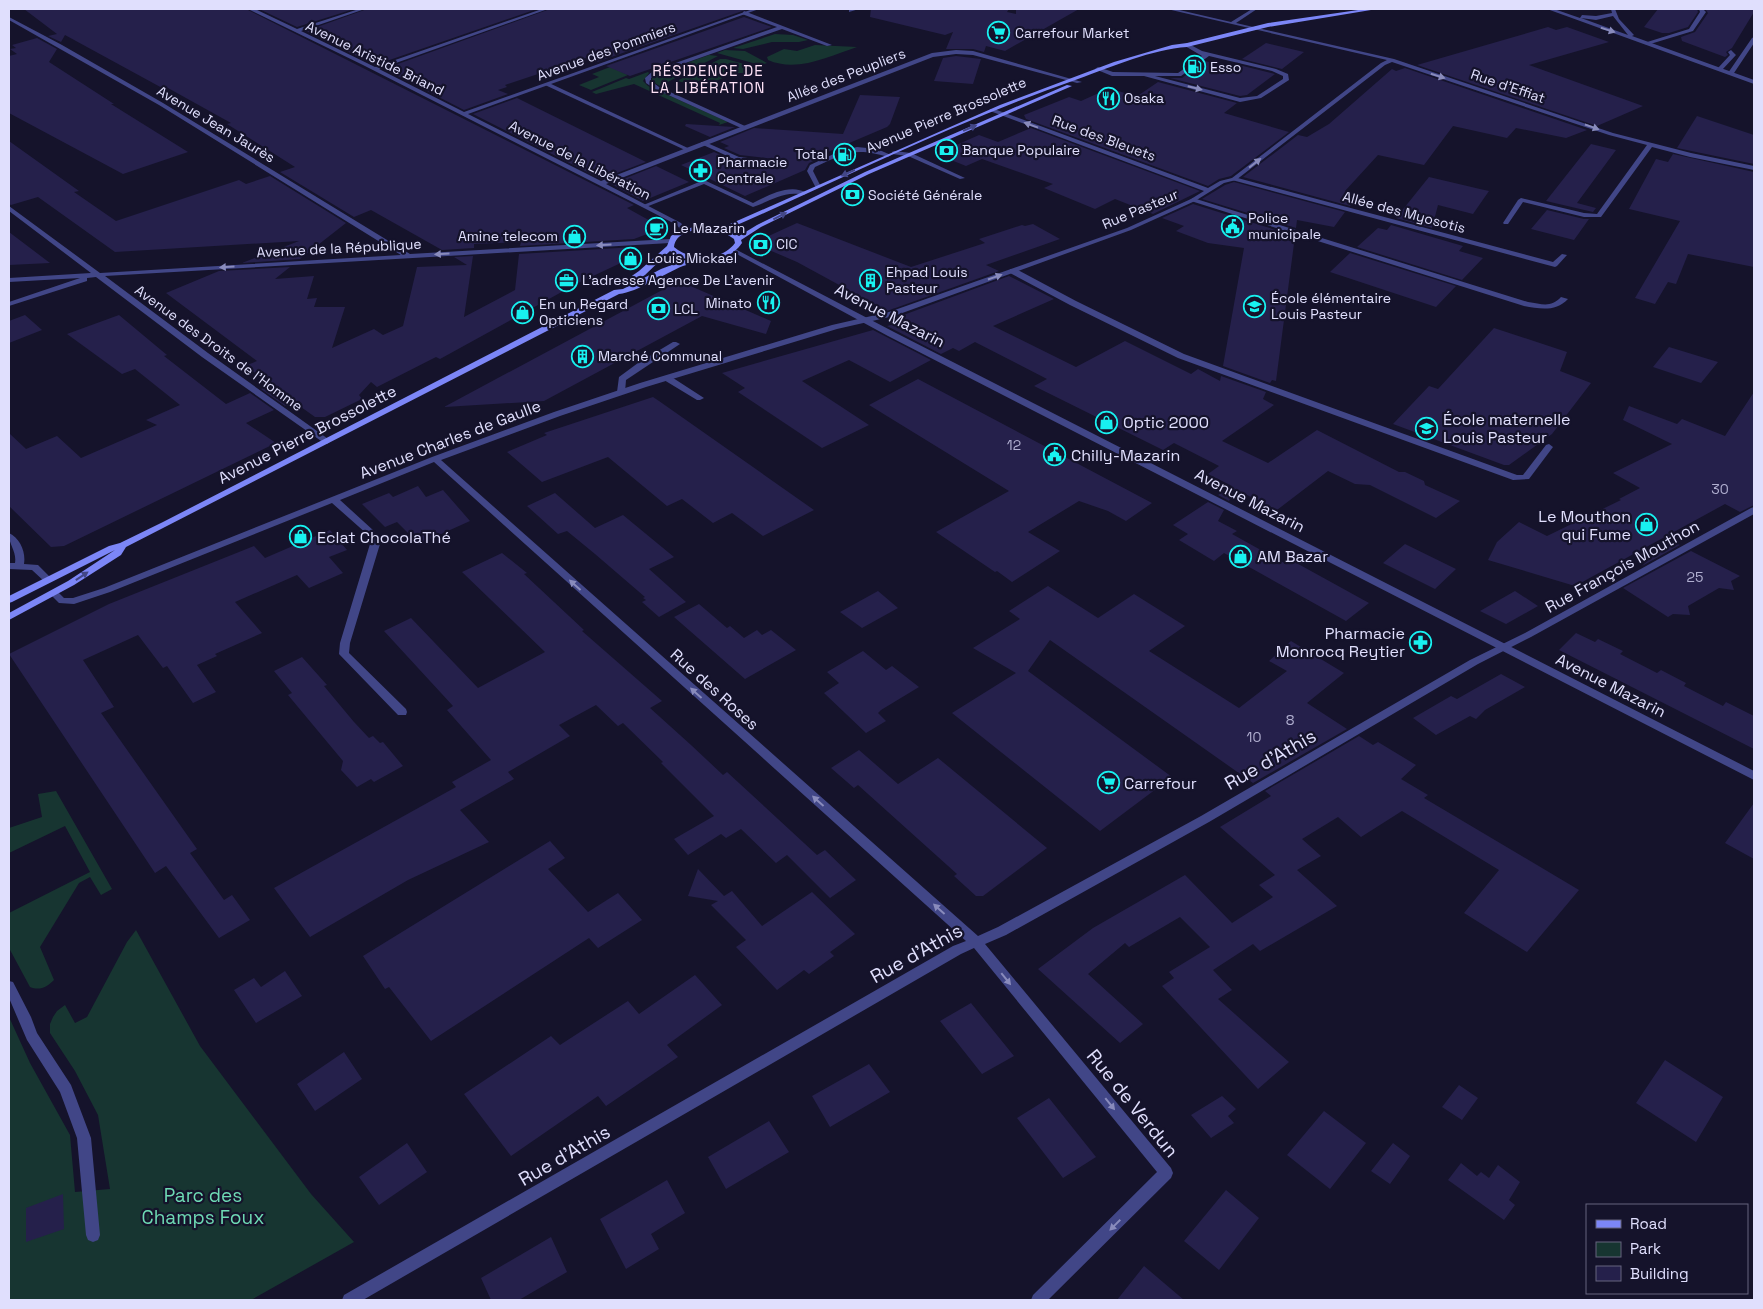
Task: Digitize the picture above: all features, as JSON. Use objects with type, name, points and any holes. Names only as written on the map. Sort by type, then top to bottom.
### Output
[{"type":"main road","name":"Avenue Pierre Brossolette","points":[[723,229],[992,110],[1098,69],[1152,52],[1254,28],[1374,9]]},
{"type":"main road","name":"Avenue Pierre Brossolette","points":[[738,239],[799,206],[909,154],[1079,82],[1182,50],[1187,45]]},
{"type":"main road","points":[[799,206],[807,198],[804,194]]},
{"type":"main road","points":[[670,244],[674,252],[683,256],[696,259],[710,258],[724,255],[733,250],[738,239],[734,234],[723,229],[701,227],[684,231]]},
{"type":"main road","name":"Avenue Pierre Brossolette","points":[[617,292],[618,288],[642,273],[670,244],[675,235],[684,231]]},
{"type":"main road","name":"Avenue Pierre Brossolette","points":[[9,600],[112,548],[123,545],[617,292],[624,291],[664,271],[696,259]]},
{"type":"main road","points":[[9,617],[54,593],[118,553],[123,545]]},
{"type":"main road","points":[[48,580],[54,593]]},
{"type":"street","name":"Avenue Aristide Briand","points":[[251,9],[374,68],[463,114]]},
{"type":"street","points":[[297,32],[363,9]]},
{"type":"street","points":[[374,68],[546,9]]},
{"type":"street","name":"Avenue des Pommiers","points":[[463,114],[757,9]]},
{"type":"street","name":"Rue d'Effiat","points":[[1168,9],[1232,22],[1392,60],[1611,134],[1650,145],[1754,168]]},
{"type":"street","points":[[1232,22],[1255,9]]},
{"type":"street","points":[[1550,9],[1633,37],[1754,82]]},
{"type":"street","points":[[1647,43],[1691,30],[1703,12],[1701,9]]},
{"type":"street","points":[[1566,15],[1596,18],[1614,11],[1621,26],[1633,37]]},
{"type":"street","points":[[744,13],[829,45]]},
{"type":"street","name":"Avenue Jean Jaurès","points":[[9,18],[63,47],[215,136],[408,256]]},
{"type":"street","points":[[743,127],[652,86],[648,82],[648,78],[655,72],[780,28]]},
{"type":"street","points":[[1731,73],[1754,39]]},
{"type":"street","points":[[1098,69],[1109,73],[1179,76],[1206,56],[1187,45]]},
{"type":"street","name":"Allée des Peupliers","points":[[600,184],[743,127],[947,52],[973,53],[1079,82]]},
{"type":"street","points":[[1148,76],[1240,100],[1259,98],[1286,80],[1286,75],[1274,70],[1199,52]]},
{"type":"street","points":[[1720,69],[1734,55],[1731,52]]},
{"type":"street","name":"Rue Pasteur","points":[[866,319],[891,314],[1129,229],[1193,200],[1222,182],[1234,179],[1383,64],[1392,60]]},
{"type":"street","points":[[547,84],[687,149]]},
{"type":"street","name":"Rue des Bleuets","points":[[992,110],[1208,190]]},
{"type":"street","name":"Avenue de la Libération","points":[[463,114],[679,224],[684,231]]},
{"type":"street","points":[[703,143],[738,159],[774,163]]},
{"type":"street","points":[[1506,222],[1521,200],[1584,215],[1599,216],[1650,145]]},
{"type":"street","points":[[818,187],[810,171],[812,166],[852,149],[891,154],[909,154],[962,178]]},
{"type":"street","name":"Allée des Myosotis","points":[[1234,179],[1555,265],[1564,254]]},
{"type":"street","points":[[644,206],[704,182],[753,205],[788,191],[797,190],[804,194]]},
{"type":"street","points":[[1193,200],[1527,304],[1548,307],[1558,305],[1564,299]]},
{"type":"street","name":"Avenue des Droits de l'Homme","points":[[9,208],[205,355],[327,441]]},
{"type":"street","name":"Avenue de la République","points":[[9,280],[408,256],[670,244]]},
{"type":"street","name":"Avenue Mazarin","points":[[733,250],[1754,776]]},
{"type":"street","points":[[1013,271],[1181,356],[1516,478],[1526,477],[1549,447]]},
{"type":"street","points":[[9,304],[96,275]]},
{"type":"street","name":"Avenue Charles de Gaulle","points":[[54,593],[62,601],[74,601],[107,590],[435,459],[622,392],[866,319]]},
{"type":"street","points":[[622,392],[622,379],[641,364],[676,344]]},
{"type":"street","points":[[667,378],[700,398]]},
{"type":"street","name":"Rue des Roses","points":[[435,459],[975,941]]},
{"type":"street","points":[[333,499],[371,533],[375,544],[345,643],[344,654],[402,712]]},
{"type":"street","name":"Rue François Mouthon","points":[[1504,646],[1613,589],[1754,510]]},
{"type":"street","points":[[9,536],[18,546],[22,559],[14,566]]},
{"type":"street","points":[[14,566],[35,567],[48,580]]},
{"type":"street","name":"Rue d'Athis","points":[[349,1300],[975,941],[1002,931],[1196,823],[1504,646]]},
{"type":"street","name":"Rue de Verdun","points":[[975,941],[1166,1173],[1038,1300]]},
{"type":"street","points":[[9,986],[25,1017],[32,1036],[66,1089],[84,1138],[93,1235]]},
{"type":"green space","points":[[775,34],[793,35],[808,40],[772,42],[743,49],[733,48]]},
{"type":"green space","points":[[815,45],[857,47],[802,64],[779,64],[768,60],[767,57],[784,49],[797,51]]},
{"type":"green space","points":[[725,50],[745,51],[767,63],[760,65],[717,53]]},
{"type":"green space","points":[[709,55],[718,56],[660,86],[651,81],[654,75]]},
{"type":"green space","points":[[720,59],[755,67],[749,73],[733,73],[704,87],[677,81]]},
{"type":"green space","points":[[610,67],[628,75],[591,90],[579,85],[599,77],[592,74]]},
{"type":"green space","points":[[648,72],[643,81],[648,86],[728,122],[719,125],[720,123],[634,84],[596,94],[592,92],[626,78],[629,79]]},
{"type":"green space","points":[[56,791],[112,889],[101,895],[90,877],[79,883],[40,947],[54,980],[46,986],[37,989],[30,987],[9,948],[9,913],[90,872],[65,826],[9,853],[9,828],[42,817],[38,794]]},
{"type":"green space","name":"Parc des Champs Foux","points":[[136,930],[200,1046],[311,1194],[354,1242],[251,1300],[9,1300],[9,1017],[30,1063],[70,1135],[75,1192],[110,1189],[98,1115],[75,1071],[50,1033],[50,1024],[57,1011],[65,1005],[75,1023],[87,1017],[127,942]]},
{"type":"building","points":[[24,9],[246,9],[634,205],[627,208],[663,228],[634,239],[520,246],[521,242],[474,244],[474,248],[442,250],[371,210],[354,217],[280,172],[295,167],[227,124],[231,123],[65,35],[61,42],[48,36],[57,34]]},
{"type":"building","points":[[259,9],[354,9],[297,27]]},
{"type":"building","points":[[367,9],[537,9],[375,65],[306,31]]},
{"type":"building","points":[[550,9],[748,9],[597,62],[586,58],[505,85],[507,87],[498,90],[508,94],[464,110],[384,69]]},
{"type":"building","points":[[871,9],[1009,9],[1007,12],[1016,14],[1016,9],[1079,9],[1005,51],[986,46],[984,52],[973,49],[946,49],[953,32],[945,35],[870,17]]},
{"type":"building","points":[[1658,9],[1697,9],[1698,12],[1688,27],[1669,33],[1662,33],[1644,27]]},
{"type":"building","points":[[1705,9],[1754,9],[1732,48],[1726,52],[1728,55],[1725,57],[1682,41],[1681,37],[1695,32],[1708,13]]},
{"type":"building","points":[[744,17],[772,27],[630,76],[606,66]]},
{"type":"building","points":[[1548,27],[1556,30],[1567,27],[1609,42],[1529,65],[1643,106],[1597,126],[1417,65]]},
{"type":"building","points":[[37,38],[57,49],[49,62],[114,104],[111,104],[188,152],[123,174],[9,113],[9,56],[17,54],[10,49],[16,48],[12,45]]},
{"type":"building","points":[[1266,43],[1304,52],[1282,69],[1242,59]]},
{"type":"building","points":[[956,56],[981,59],[973,84],[934,81],[943,58]]},
{"type":"building","points":[[1205,61],[1230,67],[1235,64],[1275,74],[1247,95],[1240,96],[1170,78],[1182,78]]},
{"type":"building","points":[[1405,68],[1587,130],[1566,138],[1516,128],[1507,138],[1453,126],[1424,165],[1378,155],[1345,191],[1359,194],[1350,206],[1243,177],[1298,135],[1307,137],[1329,124],[1392,69],[1396,71]]},
{"type":"building","points":[[1158,82],[1237,103],[1224,113],[1289,132],[1231,176],[1219,179],[1208,186],[1026,119],[1024,115],[1069,97],[1081,101],[1110,88],[1136,97]]},
{"type":"building","points":[[860,95],[900,97],[890,124],[887,127],[821,155],[825,156],[809,163],[805,170],[745,196],[681,165],[714,152],[736,162],[775,167],[779,164],[775,159],[740,155],[724,148],[729,146],[720,142],[754,128],[843,134]]},
{"type":"building","points":[[517,98],[646,162],[601,179],[473,114]]},
{"type":"building","points":[[1697,116],[1754,135],[1754,164],[1677,148]]},
{"type":"building","points":[[686,124],[735,127],[710,137],[685,126]]},
{"type":"building","points":[[1031,128],[1200,191],[1153,214],[1115,199],[1095,209],[1044,188],[1053,184],[982,159],[966,166],[936,154],[979,135],[998,142]]},
{"type":"building","points":[[9,141],[79,191],[74,192],[116,221],[239,180],[246,184],[270,176],[346,223],[300,259],[242,263],[299,241],[115,252],[38,197],[9,204]]},
{"type":"building","points":[[1591,144],[1616,150],[1577,203],[1596,208],[1593,212],[1546,201]]},
{"type":"building","points":[[1673,154],[1754,172],[1754,267],[1688,254],[1676,284],[1668,282],[1655,304],[1635,298],[1680,221],[1629,209],[1656,159],[1668,162]]},
{"type":"building","points":[[656,166],[689,182],[643,201],[611,184]]},
{"type":"building","points":[[1429,177],[1489,191],[1473,214],[1438,205],[1432,228],[1396,218]]},
{"type":"building","points":[[1234,182],[1345,212],[1334,227],[1297,220],[1296,228],[1202,199],[1225,185]]},
{"type":"building","points":[[1193,204],[1295,236],[1276,381],[1272,380],[1270,383],[1223,366],[1244,248],[1208,243],[1176,231],[1184,226],[1162,218]]},
{"type":"building","points":[[1547,210],[1589,219],[1574,240],[1531,229]]},
{"type":"building","points":[[797,223],[911,267],[985,243],[979,239],[1022,225],[1033,224],[1060,239],[986,265],[999,271],[887,311],[797,262],[753,243]]},
{"type":"building","points":[[1391,225],[1463,246],[1459,251],[1483,258],[1462,280],[1357,247],[1378,228],[1387,230]]},
{"type":"building","points":[[9,232],[50,263],[9,265]]},
{"type":"building","points":[[635,247],[640,254],[578,283],[440,359],[436,357],[377,387],[371,382],[359,395],[362,399],[325,417],[315,417],[294,402],[285,406],[261,389],[271,384],[245,366],[257,361],[166,293],[219,271],[290,267],[275,279],[314,276],[307,299],[317,298],[314,307],[345,307],[332,348],[374,329],[383,335],[403,326],[417,267],[467,265],[454,257],[473,256],[464,317],[515,290],[519,254]]},
{"type":"building","points":[[1350,253],[1456,286],[1436,307],[1330,272]]},
{"type":"building","points":[[1009,276],[1054,299],[993,326],[1076,367],[1125,341],[1191,374],[1198,369],[1220,381],[1221,376],[1266,392],[1263,399],[1274,405],[1222,441],[1268,463],[1317,430],[1399,472],[1405,472],[1424,481],[1425,485],[1460,501],[1436,518],[1370,485],[1355,484],[1328,471],[1277,510],[1235,489],[1229,501],[1218,495],[1232,486],[1208,474],[1219,466],[1174,443],[1163,450],[1034,386],[1047,379],[975,342],[959,351],[953,348],[941,354],[887,326],[906,321],[898,317]]},
{"type":"building","name":"Marché Communal","points":[[679,281],[771,321],[766,334],[702,316],[544,401],[444,407]]},
{"type":"building","points":[[25,315],[42,330],[9,343],[9,321]]},
{"type":"building","points":[[119,315],[167,355],[164,356],[226,404],[250,393],[274,410],[246,423],[276,443],[64,546],[51,547],[9,506],[9,433],[26,449],[57,436],[81,458],[157,425],[146,420],[180,405],[135,369],[122,374],[67,334]]},
{"type":"building","points":[[1494,328],[1567,352],[1560,371],[1591,383],[1552,434],[1509,465],[1504,465],[1393,424],[1429,386],[1438,389]]},
{"type":"building","points":[[873,330],[931,360],[890,382],[849,360],[802,381],[869,425],[822,448],[738,392],[745,388],[722,373]]},
{"type":"building","points":[[1669,347],[1718,362],[1701,383],[1653,367]]},
{"type":"building","points":[[918,379],[1152,503],[1126,521],[1108,511],[1079,501],[1028,532],[1060,551],[1012,582],[936,532],[1009,491],[869,405]]},
{"type":"building","points":[[1754,392],[1754,505],[1740,512],[1725,504],[1575,586],[1488,560],[1497,542],[1519,522],[1547,536],[1621,500],[1619,499],[1640,488],[1613,473],[1672,444],[1623,420],[1629,406],[1677,424],[1682,419],[1725,436]]},
{"type":"building","points":[[653,397],[814,510],[763,536],[732,513],[713,523],[682,499],[667,506],[608,457],[542,482],[507,452],[547,435],[544,433]]},
{"type":"building","points":[[418,486],[426,497],[443,490],[470,521],[419,544],[397,522],[385,527],[362,504],[389,493],[393,497]]},
{"type":"building","points":[[555,493],[595,528],[623,515],[674,557],[649,569],[686,602],[659,617],[642,602],[646,600],[643,598],[645,597],[595,554],[567,531],[558,534],[527,506]]},
{"type":"building","points":[[1208,502],[1224,510],[1218,521],[1237,531],[1232,534],[1286,564],[1291,560],[1369,603],[1346,621],[1224,553],[1214,561],[1179,540],[1188,534],[1173,525]]},
{"type":"building","points":[[330,530],[347,550],[329,557],[343,573],[309,588],[297,575],[235,602],[262,633],[215,654],[217,656],[197,665],[216,692],[193,703],[167,666],[163,668],[138,635],[83,660],[114,707],[101,713],[197,849],[190,853],[224,900],[232,895],[250,920],[219,938],[166,866],[155,873],[9,654],[109,604],[254,546],[265,558]]},
{"type":"building","points":[[1668,540],[1680,545],[1642,566]]},
{"type":"building","points":[[1405,544],[1456,569],[1435,589],[1383,563]]},
{"type":"building","points":[[1691,551],[1740,576],[1731,581],[1734,590],[1719,588],[1688,606],[1690,615],[1673,614],[1668,617],[1623,588]]},
{"type":"building","points":[[502,553],[527,573],[524,574],[584,630],[582,631],[662,701],[650,708],[723,775],[727,772],[817,855],[825,850],[856,880],[830,898],[787,855],[776,863],[741,829],[726,838],[721,834],[688,855],[674,839],[714,816],[623,723],[618,726],[596,705],[559,725],[570,736],[508,772],[514,779],[460,810],[489,842],[408,880],[310,937],[274,888],[456,787],[452,782],[491,760],[447,710],[453,706],[384,631],[411,618],[478,688],[545,652],[462,572]]},
{"type":"building","points":[[1048,586],[1098,618],[1134,594],[1185,626],[1149,651],[1239,708],[1287,671],[1269,661],[1291,641],[1344,673],[1307,703],[1347,729],[1253,783],[1050,640],[1028,671],[1172,777],[1100,831],[952,713],[1016,673],[973,648],[1020,619],[1009,611]]},
{"type":"building","points":[[878,591],[898,608],[862,628],[840,612]]},
{"type":"building","points":[[1515,591],[1538,606],[1506,624],[1480,611]]},
{"type":"building","points":[[699,604],[727,628],[730,626],[744,638],[757,630],[762,635],[771,630],[796,650],[745,679],[674,617]]},
{"type":"building","points":[[1576,633],[1595,642],[1598,639],[1623,651],[1620,654],[1657,673],[1661,670],[1686,683],[1684,686],[1723,706],[1726,702],[1754,716],[1754,749],[1559,650]]},
{"type":"building","points":[[863,651],[886,670],[892,666],[919,687],[881,710],[878,713],[886,721],[866,733],[824,693],[839,683],[827,672]]},
{"type":"building","points":[[302,657],[327,685],[324,686],[354,722],[369,738],[373,736],[380,743],[383,742],[403,766],[374,782],[371,779],[357,787],[341,770],[343,761],[288,695],[292,693],[274,671]]},
{"type":"building","points":[[1501,674],[1525,687],[1485,710],[1476,719],[1470,716],[1436,735],[1413,718],[1451,696],[1457,699]]},
{"type":"building","points":[[1359,736],[1373,745],[1378,742],[1416,765],[1401,779],[1428,795],[1424,798],[1579,890],[1527,952],[1464,913],[1499,870],[1402,811],[1361,837],[1338,817],[1302,839],[1321,856],[1297,870],[1337,906],[1260,951],[1253,944],[1213,970],[1232,990],[1218,999],[1289,1062],[1258,1089],[1162,986],[1174,978],[1169,972],[1210,947],[1180,917],[1129,947],[1125,943],[1088,974],[1143,1024],[1120,1043],[1038,969],[1093,928],[1185,875],[1232,923],[1273,897],[1259,885],[1275,875],[1220,827],[1271,796],[1265,791]]},
{"type":"building","points":[[859,750],[898,784],[938,758],[1047,848],[983,896],[976,896],[954,876],[957,874],[858,785],[854,788],[831,768]]},
{"type":"building","points":[[1754,803],[1754,859],[1725,843]]},
{"type":"building","points":[[550,841],[565,858],[548,869],[588,912],[618,893],[642,920],[598,948],[589,938],[431,1041],[389,987],[385,989],[363,956]]},
{"type":"building","points":[[698,869],[724,896],[732,891],[762,926],[812,892],[855,934],[830,952],[834,956],[809,974],[804,970],[777,990],[736,947],[746,940],[711,905],[718,901],[688,896]]},
{"type":"building","points":[[285,971],[302,996],[256,1023],[234,990],[254,978],[261,987]]},
{"type":"building","points":[[695,975],[722,1005],[667,1045],[678,1057],[606,1106],[598,1096],[511,1156],[464,1094],[551,1036],[560,1045],[628,1001],[639,1014]]},
{"type":"building","points":[[971,1003],[1014,1056],[982,1074],[940,1021]]},
{"type":"building","points":[[344,1052],[362,1079],[315,1111],[297,1084]]},
{"type":"building","points":[[1665,1060],[1723,1097],[1696,1142],[1636,1103]]},
{"type":"building","points":[[869,1064],[890,1092],[830,1127],[812,1096]]},
{"type":"building","points":[[1459,1085],[1478,1098],[1462,1120],[1442,1107]]},
{"type":"building","points":[[1222,1096],[1236,1109],[1228,1116],[1234,1123],[1211,1138],[1191,1115]]},
{"type":"building","points":[[1049,1098],[1096,1157],[1063,1178],[1017,1118]]},
{"type":"building","points":[[1324,1111],[1366,1143],[1330,1189],[1287,1155]]},
{"type":"building","points":[[769,1121],[789,1152],[726,1189],[708,1157]]},
{"type":"building","points":[[407,1143],[427,1172],[379,1205],[359,1177]]},
{"type":"building","points":[[1393,1143],[1410,1156],[1390,1184],[1371,1171]]},
{"type":"building","points":[[1461,1163],[1477,1176],[1481,1172],[1489,1178],[1498,1165],[1520,1182],[1509,1200],[1515,1205],[1504,1220],[1448,1180]]},
{"type":"building","points":[[667,1180],[685,1213],[651,1234],[659,1249],[626,1269],[600,1219]]},
{"type":"building","points":[[1226,1190],[1259,1218],[1219,1270],[1184,1241]]},
{"type":"building","points":[[63,1194],[64,1229],[26,1242],[26,1208]]},
{"type":"building","points":[[551,1237],[567,1272],[519,1300],[491,1300],[481,1278]]},
{"type":"building","points":[[1144,1266],[1184,1300],[1117,1300]]},
{"type":"place","name":"Carrefour Market","points":[[999,33]]},
{"type":"place","name":"Esso","points":[[1194,67]]},
{"type":"place","name":"Osaka","points":[[1108,98]]},
{"type":"place","name":"Banque Populaire","points":[[946,150]]},
{"type":"place","name":"Total","points":[[844,154]]},
{"type":"place","name":"Pharmacie Centrale","points":[[701,170]]},
{"type":"place","name":"Société Générale","points":[[852,195]]},
{"type":"place","name":"Police municipale","points":[[1232,226]]},
{"type":"place","name":"Le Mazarin","points":[[657,228]]},
{"type":"place","name":"Amine telecom","points":[[574,236]]},
{"type":"place","name":"CIC","points":[[760,244]]},
{"type":"place","name":"Louis Mickael","points":[[631,258]]},
{"type":"place","name":"L'adresse Agence De L'avenir","points":[[566,280]]},
{"type":"place","name":"Ehpad Louis Pasteur","points":[[870,280]]},
{"type":"place","name":"Minato","points":[[768,303]]},
{"type":"place","name":"École élémentaire Louis Pasteur","points":[[1255,306]]},
{"type":"place","name":"LCL","points":[[658,309]]},
{"type":"place","name":"En un Regard Opticiens","points":[[523,312]]},
{"type":"place","name":"Marché Communal","points":[[582,356]]},
{"type":"place","name":"Optic 2000","points":[[1107,422]]},
{"type":"place","name":"École maternelle Louis Pasteur","points":[[1427,428]]},
{"type":"place","name":"Chilly-Mazarin","points":[[1055,455]]},
{"type":"place","name":"Le Mouthon qui Fume","points":[[1647,525]]},
{"type":"place","name":"Eclat ChocolaThé","points":[[301,537]]},
{"type":"place","name":"AM Bazar","points":[[1241,556]]},
{"type":"place","name":"Pharmacie Monrocq Reytier","points":[[1421,642]]},
{"type":"place","name":"Carrefour","points":[[1108,783]]},
{"type":"district","name":"RÉSIDENCE DE LA LIBÉRATION","points":[[708,80]]}]
